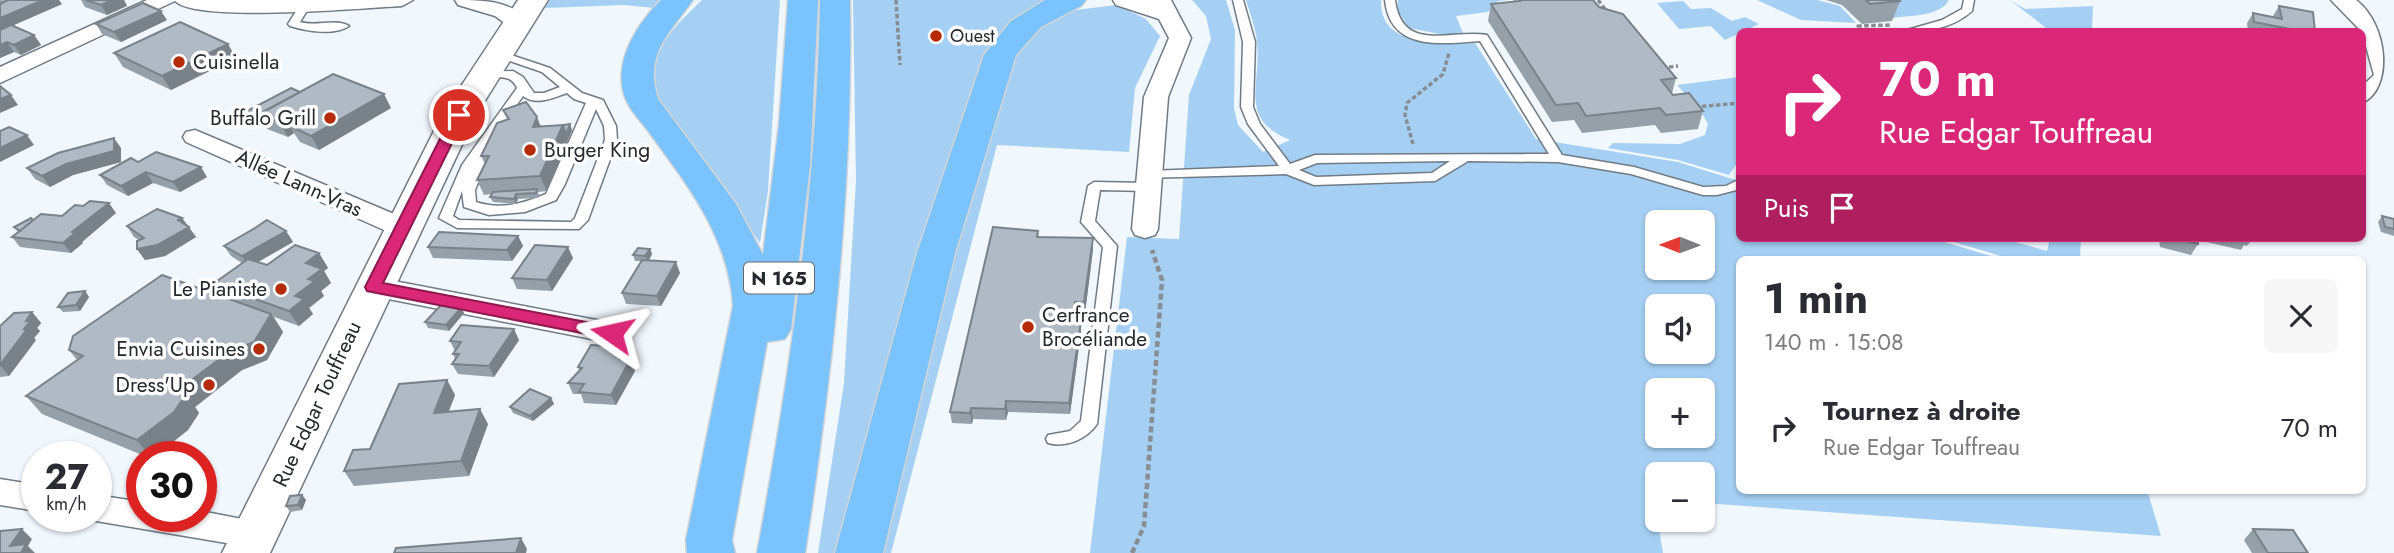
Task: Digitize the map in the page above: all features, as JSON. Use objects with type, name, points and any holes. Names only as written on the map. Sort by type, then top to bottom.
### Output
[{"type":"highway","points":[[678,0],[660,16],[643,50],[639,68],[641,99],[743,245],[753,285],[753,306],[709,540],[711,553]]},
{"type":"highway","points":[[643,50],[692,0]]},
{"type":"highway","name":"N 165","points":[[728,553],[766,360],[785,239],[800,79],[803,0]]},
{"type":"highway","name":"N 165","points":[[780,553],[808,369],[822,244],[830,151],[835,0]]},
{"type":"highway","points":[[859,553],[936,253],[1000,55],[1011,36],[1029,19],[1071,0]]},
{"type":"street","points":[[0,76],[165,0]]},
{"type":"street","points":[[186,0],[239,7],[402,0]]},
{"type":"street","points":[[466,0],[503,10],[525,11]]},
{"type":"street","points":[[1124,0],[1164,8],[1180,38],[1156,97],[1145,229]]},
{"type":"street","points":[[2342,0],[2372,28],[2386,75],[2380,85],[2366,94]]},
{"type":"street","name":"Rue Edgar Touffreau","points":[[251,544],[373,287],[459,115],[525,11]]},
{"type":"street","name":"Allée Lann-Vras","points":[[195,137],[403,228]]},
{"type":"street","points":[[373,287],[612,333]]},
{"type":"street","points":[[0,492],[21,495]]},
{"type":"street","points":[[205,532],[251,544]]},
{"type":"lane","points":[[1238,0],[1249,42],[1247,107],[1254,124],[1289,170],[1314,181],[1435,177],[1465,157]]},
{"type":"lane","points":[[1390,0],[1390,16],[1396,27],[1405,33],[1461,39],[1483,37],[1558,158]]},
{"type":"lane","points":[[1922,28],[1956,20],[1967,11],[1969,0]]},
{"type":"lane","points":[[306,4],[294,24],[307,28],[343,26]]},
{"type":"lane","points":[[490,66],[511,58],[545,69],[578,96],[599,103],[610,126],[611,139],[581,220],[575,226],[457,223],[446,218],[455,190],[469,161],[523,88]]},
{"type":"lane","points":[[490,66],[519,79],[531,97],[545,97],[568,88]]},
{"type":"lane","points":[[503,117],[480,160],[469,190],[469,204],[475,209],[525,208],[551,197],[559,184],[593,100]]},
{"type":"lane","points":[[1054,439],[1074,436],[1089,424],[1110,246],[1088,222],[1094,186],[1289,170],[1315,159],[1416,155],[1558,158],[1632,171],[1691,189],[1714,191],[1736,186]]},
{"type":"path","points":[[895,0],[900,65]]},
{"type":"path","points":[[1598,0],[1611,18]]},
{"type":"path","points":[[1416,155],[1405,113],[1406,104],[1423,88],[1436,84],[1450,64],[1449,51],[1461,39]]},
{"type":"path","points":[[1668,80],[1660,69],[1678,66]]},
{"type":"path","points":[[1690,108],[1736,103]]},
{"type":"path","points":[[1132,553],[1144,526],[1162,280],[1145,229]]},
{"type":"shaded area","points":[[550,0],[663,0],[655,8],[624,5],[545,8]]},
{"type":"shaded area","points":[[702,0],[780,0],[768,191],[760,243],[658,100],[655,69],[663,44]]},
{"type":"shaded area","points":[[853,0],[1050,0],[1075,10],[1117,5],[1146,19],[1160,36],[1135,88],[1129,152],[997,145],[891,553],[818,553],[844,383],[856,180]]},
{"type":"shaded area","points":[[1192,0],[1226,0],[1235,30],[1234,108],[1238,125],[1263,152],[1290,140],[1263,122],[1258,111],[1257,42],[1246,0],[1381,0],[1383,16],[1390,27],[1401,35],[1430,42],[1475,43],[1536,139],[1678,162],[1736,180],[1736,242],[1944,242],[1991,256],[1736,256],[1736,494],[2148,494],[2161,536],[1715,504],[1715,462],[1645,462],[1645,532],[1659,532],[1663,553],[1090,553],[1127,237],[1179,239],[1189,95],[1211,39],[1206,16]]},
{"type":"shaded area","points":[[1398,0],[1508,0],[1498,1],[1488,12],[1456,16],[1463,33],[1445,35],[1409,28],[1397,10]]},
{"type":"shaded area","points":[[1757,0],[1817,0],[1840,6],[1856,23],[1801,20]]},
{"type":"shaded area","points":[[1875,0],[1949,0],[1939,10],[1893,18]]},
{"type":"shaded area","points":[[2010,0],[2025,9],[2093,6],[2092,28],[2046,28]]},
{"type":"shaded area","points":[[1683,1],[1691,9],[1711,8],[1732,21],[1745,17],[1759,24],[1750,28],[1736,28],[1736,35],[1725,40],[1711,26],[1679,29],[1657,3]]},
{"type":"shaded area","points":[[1736,77],[1736,164],[1729,175],[1678,160],[1608,148],[1613,143],[1680,144],[1705,135],[1708,124],[1700,110],[1677,85]]},
{"type":"shaded area","points":[[1954,242],[2015,242],[2047,251],[2049,242],[2081,242],[2080,256],[2001,256]]},
{"type":"building","points":[[8,0],[43,0],[0,18],[0,4]]},
{"type":"building","points":[[86,0],[112,0],[101,5]]},
{"type":"building","points":[[1519,0],[1593,0],[1599,7],[1623,14],[1676,78],[1661,80],[1673,95],[1689,93],[1703,111],[1666,115],[1660,108],[1586,116],[1578,103],[1556,105],[1491,4]]},
{"type":"building","points":[[1866,0],[1899,0],[1900,1],[1870,4]]},
{"type":"building","points":[[143,3],[161,11],[114,32],[96,24]]},
{"type":"building","points":[[2279,6],[2313,12],[2315,28],[2285,28],[2254,22],[2253,13],[2282,19]]},
{"type":"building","points":[[180,22],[228,44],[162,76],[114,53]]},
{"type":"building","points":[[11,25],[34,35],[14,45],[7,42],[0,45],[0,30]]},
{"type":"building","points":[[333,74],[384,94],[311,136],[292,127],[298,124],[286,119],[280,123],[259,114]]},
{"type":"building","points":[[0,86],[11,95],[0,99]]},
{"type":"building","points":[[291,88],[300,92],[259,114],[260,117],[247,111]]},
{"type":"building","name":"Burger King","points":[[526,102],[537,117],[533,127],[563,125],[540,176],[477,180],[489,156],[481,156],[497,123],[509,119],[503,110]]},
{"type":"building","points":[[570,124],[566,134],[563,125]]},
{"type":"building","points":[[9,127],[27,135],[0,148],[0,131]]},
{"type":"building","points":[[114,138],[114,151],[66,164],[42,176],[27,168],[58,153]]},
{"type":"building","points":[[156,152],[201,167],[173,182],[146,172],[121,186],[100,175],[131,158],[138,162]]},
{"type":"building","points":[[537,189],[536,193],[516,194],[514,199],[490,197],[493,192]]},
{"type":"building","points":[[90,201],[109,203],[72,232],[75,233],[63,243],[12,237],[41,214],[62,216],[75,205],[83,206]]},
{"type":"building","points":[[157,209],[182,218],[178,220],[189,227],[157,245],[137,249],[137,241],[144,238],[127,226]]},
{"type":"building","points":[[2382,216],[2394,219],[2394,229],[2385,227]]},
{"type":"building","points":[[31,218],[33,220],[20,231],[14,227]]},
{"type":"building","points":[[267,220],[286,231],[242,256],[224,246],[255,228]]},
{"type":"building","name":"Cerfrance Brocéliande","points":[[993,227],[1038,231],[1037,237],[1093,238],[1084,302],[1075,302],[1074,311],[1081,311],[1081,321],[1069,403],[1006,401],[1005,409],[971,408],[970,413],[950,412]]},
{"type":"building","points":[[439,232],[518,236],[507,250],[428,247]]},
{"type":"building","points":[[295,245],[319,253],[306,263],[322,269],[308,279],[315,281],[295,296],[304,299],[289,311],[213,284],[248,259],[267,265]]},
{"type":"building","points":[[535,245],[568,247],[547,280],[512,278]]},
{"type":"building","points":[[638,248],[650,249],[645,256],[633,255]]},
{"type":"building","points":[[642,260],[676,262],[657,296],[622,293]]},
{"type":"building","points":[[162,275],[271,314],[254,342],[229,352],[177,391],[186,394],[174,412],[137,440],[26,396],[83,356],[69,350],[73,336]]},
{"type":"building","points":[[85,291],[76,305],[58,307],[68,293]]},
{"type":"building","points":[[441,305],[461,308],[446,325],[425,322]]},
{"type":"building","points":[[32,312],[26,321],[31,320],[24,329],[27,329],[0,365],[0,326],[14,313]]},
{"type":"building","points":[[461,325],[514,329],[489,366],[452,364],[459,354],[453,354],[461,342],[450,341]]},
{"type":"building","points":[[591,345],[627,347],[620,359],[630,360],[611,395],[579,392],[584,384],[568,383],[582,368],[578,367]]},
{"type":"building","points":[[447,380],[434,413],[480,409],[461,461],[344,471],[353,450],[370,449],[399,384]]},
{"type":"building","points":[[530,389],[551,398],[530,416],[510,407]]},
{"type":"building","points":[[302,495],[298,505],[286,506],[290,496]]},
{"type":"building","points":[[21,529],[10,546],[26,544],[21,553],[0,553],[0,531]]},
{"type":"building","points":[[2253,529],[2293,530],[2308,553],[2268,553]]},
{"type":"building","points":[[521,538],[516,553],[394,553],[396,548]]},
{"type":"place","name":"Ouest","points":[[936,36]]},
{"type":"place","name":"Cuisinella","points":[[179,62]]},
{"type":"place","name":"Buffalo Grill","points":[[330,118]]},
{"type":"place","name":"Burger King","points":[[530,150]]},
{"type":"place","name":"Le Pianiste","points":[[281,289]]},
{"type":"place","name":"Cerfrance Brocéliande","points":[[1028,327]]},
{"type":"place","name":"Envia Cuisines","points":[[259,349]]},
{"type":"place","name":"Dress'Up","points":[[209,385]]},
{"type":"route","points":[[459,115],[373,287],[612,333]]}]
